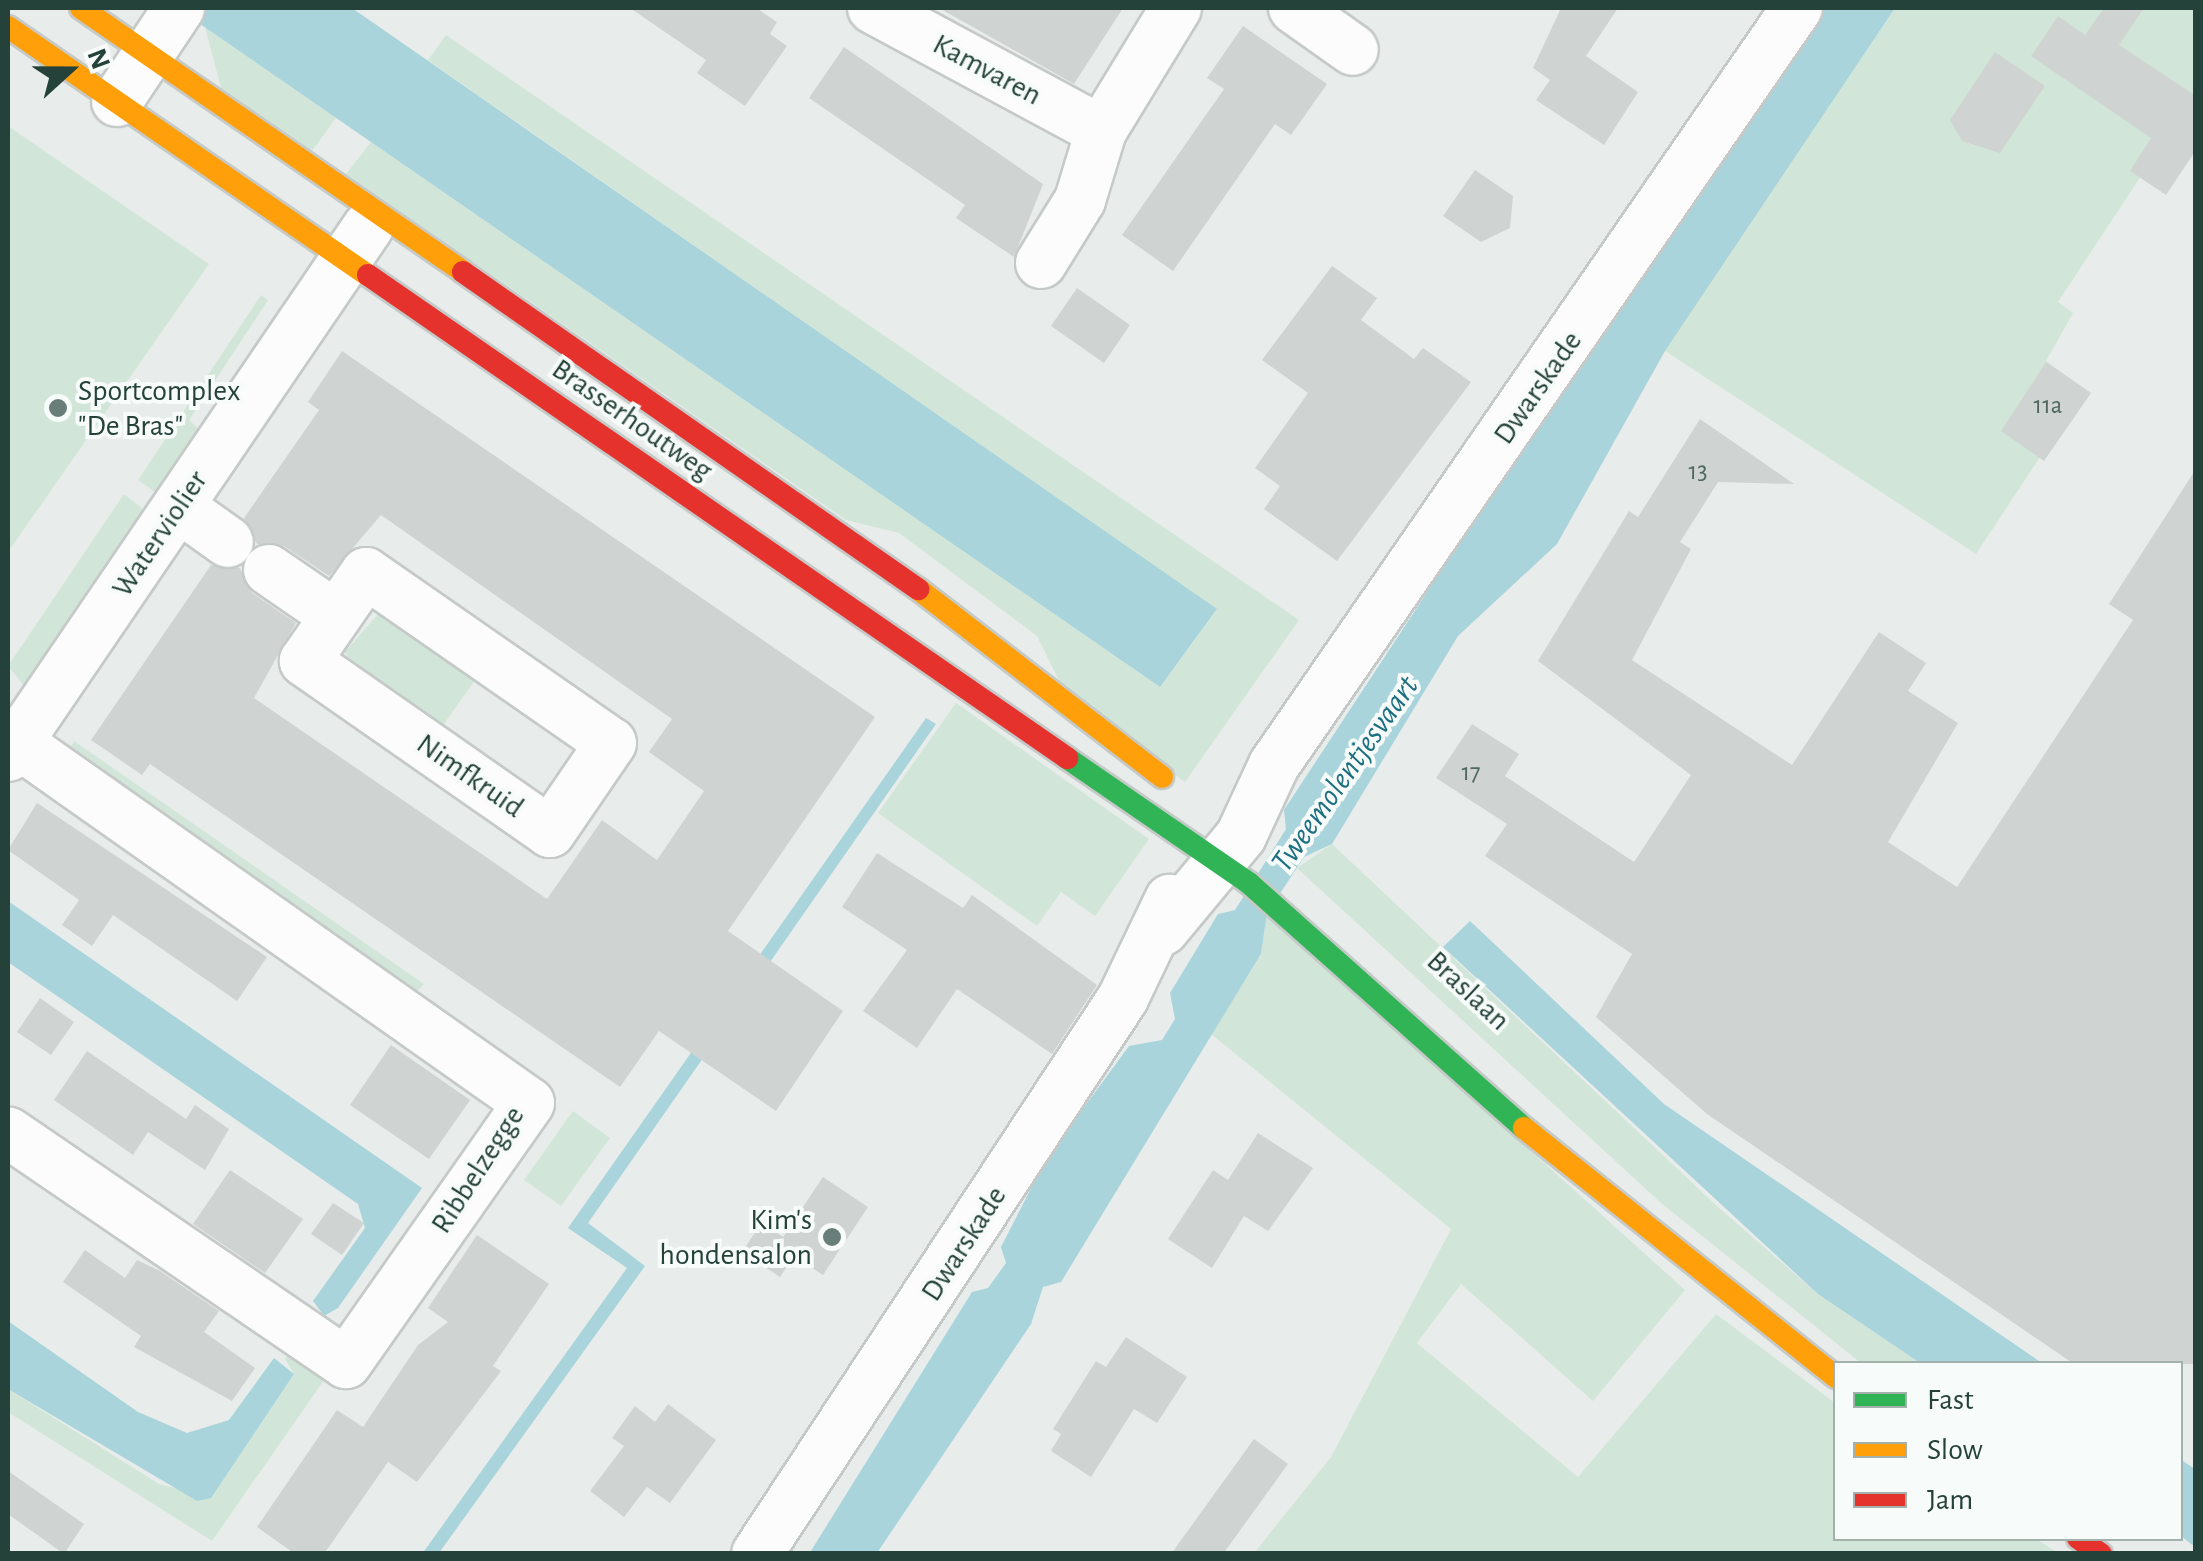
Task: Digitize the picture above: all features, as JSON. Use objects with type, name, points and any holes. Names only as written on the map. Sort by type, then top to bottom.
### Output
[{"type":"main road","name":"Brasserhoutweg","points":[[81,8],[166,27],[378,212],[882,561],[1227,844]]},
{"type":"main road","name":"Brasserhoutweg","points":[[8,27],[346,258],[1227,844]]},
{"type":"main road","name":"Braslaan","points":[[1227,844],[1276,905],[1542,1144],[1634,1211],[1833,1374]]},
{"type":"main road","name":"Braslaan","points":[[1571,1133],[1634,1211]]},
{"type":"street","name":"Kamvaren","points":[[873,8],[1101,132]]},
{"type":"street","points":[[1042,263],[1080,200],[1101,132],[1176,8]]},
{"type":"street","points":[[1294,8],[1353,50]]},
{"type":"street","name":"Dwarskade","points":[[757,1554],[1163,930],[1173,887],[1227,844],[1274,764],[1796,8]]},
{"type":"street","points":[[117,101],[166,27]]},
{"type":"street","name":"Waterviolier","points":[[10,745],[179,507],[378,212]]},
{"type":"street","points":[[179,507],[228,542]]},
{"type":"street","points":[[269,570],[336,616]]},
{"type":"street","name":"Nimfkruid","points":[[366,573],[612,744],[550,832],[305,661],[336,616],[366,573]]},
{"type":"street","name":"Ribbelzegge","points":[[8,1132],[346,1363],[529,1103],[10,745]]},
{"type":"green space","points":[[1895,8],[2195,8],[2195,94],[2058,302],[2073,313],[2046,361],[2085,389],[1976,554],[1665,351]]},
{"type":"green space","points":[[205,27],[336,118],[312,151],[221,88]]},
{"type":"green space","points":[[446,35],[1299,620],[1185,782],[1068,699],[1037,636],[899,533],[846,520],[346,174],[371,142],[1160,687],[1217,610],[428,60]]},
{"type":"green space","name":"Sportcomplex \"De Bras\"","points":[[8,126],[209,264],[8,552]]},
{"type":"green space","points":[[261,295],[268,300],[189,420],[202,432],[161,496],[138,480]]},
{"type":"green space","points":[[124,494],[149,514],[25,687],[8,666]]},
{"type":"green space","points":[[378,614],[478,676],[439,731],[355,671],[345,652]]},
{"type":"green space","points":[[956,703],[1149,839],[1095,916],[1061,892],[1037,926],[878,813]]},
{"type":"green space","points":[[74,741],[424,984],[417,992],[65,757]]},
{"type":"green space","points":[[1332,844],[1718,1207],[1818,1294],[1917,1361],[1858,1361],[1661,1203],[1297,868]]},
{"type":"green space","points":[[1267,913],[1685,1290],[1593,1401],[1461,1284],[1417,1343],[1578,1477],[1716,1314],[1833,1402],[1833,1541],[2039,1541],[2058,1553],[1254,1553],[1331,1457],[1451,1229],[1211,1034],[1261,955]]},
{"type":"green space","points":[[573,1111],[610,1138],[561,1206],[524,1180]]},
{"type":"green space","points":[[295,1347],[331,1370],[212,1541],[8,1412],[8,1389],[159,1484],[211,1497],[294,1374],[285,1359]]},
{"type":"water","points":[[177,8],[352,8],[1217,609],[1160,687]]},
{"type":"water","name":"Tweemolentjesvaart","points":[[1811,8],[1895,8],[1665,351],[1557,544],[1458,636],[1332,844],[1304,857],[1267,913],[1261,954],[1061,1282],[1043,1287],[1031,1324],[877,1553],[809,1554],[972,1292],[988,1288],[1006,1263],[1001,1247],[1046,1159],[1129,1046],[1162,1040],[1175,1019],[1170,993],[1218,914],[1235,910],[1286,829],[1284,810]]},
{"type":"water","points":[[926,718],[936,724],[588,1223],[645,1266],[439,1553],[422,1554],[627,1268],[568,1228]]},
{"type":"water","points":[[8,901],[422,1188],[338,1308],[324,1316],[313,1301],[365,1228],[358,1204],[8,962]]},
{"type":"water","points":[[1470,921],[1664,1104],[2039,1361],[1917,1361],[1818,1294],[1443,947]]},
{"type":"water","points":[[8,1321],[138,1412],[187,1433],[229,1420],[274,1358],[294,1374],[211,1498],[197,1501],[8,1389]]},
{"type":"water","points":[[2183,1461],[2195,1469],[2195,1547],[2183,1538]]},
{"type":"building","points":[[630,8],[756,8],[777,22],[770,34],[787,46],[745,106],[697,73],[706,60]]},
{"type":"building","points":[[939,8],[1123,8],[1074,84]]},
{"type":"building","points":[[1561,8],[1618,8],[1586,56],[1638,92],[1604,145],[1536,100],[1550,80],[1533,68]]},
{"type":"building","points":[[2104,8],[2144,8],[2119,45],[2196,96],[2196,150],[2166,195],[2130,171],[2151,138],[2031,56],[2058,16],[2085,35]]},
{"type":"building","points":[[1243,26],[1327,84],[1291,135],[1275,124],[1173,271],[1122,235],[1224,89],[1207,78]]},
{"type":"building","points":[[844,47],[1043,184],[1014,257],[956,218],[965,205],[809,98]]},
{"type":"building","points":[[1995,52],[2045,86],[2000,153],[1962,141],[1950,120]]},
{"type":"building","points":[[1475,170],[1513,196],[1510,228],[1481,242],[1443,216]]},
{"type":"building","points":[[1332,266],[1377,298],[1361,320],[1414,359],[1423,348],[1471,382],[1337,561],[1264,509],[1280,486],[1255,468],[1308,393],[1262,360]]},
{"type":"building","points":[[1077,288],[1130,325],[1104,363],[1051,326]]},
{"type":"building","points":[[342,351],[875,717],[728,931],[843,1011],[776,1111],[659,1031],[620,1087],[150,764],[142,775],[91,740],[211,565],[240,568],[252,593],[296,623],[254,698],[547,899],[602,820],[657,860],[704,791],[649,752],[672,719],[381,515],[329,576],[284,546],[257,544],[244,518],[319,410],[308,402]]},
{"type":"building","points":[[2046,362],[2091,393],[2044,461],[2001,431]]},
{"type":"building","points":[[1700,419],[1794,484],[1718,482],[1680,542],[1691,549],[1632,660],[1792,765],[1879,632],[1926,663],[1908,691],[1958,723],[1888,842],[1957,887],[2133,620],[2109,604],[2196,469],[2196,1364],[2070,1361],[1707,1114],[1596,1017],[1632,954],[1485,856],[1507,824],[1436,778],[1472,724],[1519,754],[1505,776],[1634,862],[1691,775],[1538,661],[1629,511],[1638,517]]},
{"type":"building","points":[[37,803],[267,957],[237,1001],[113,915],[92,946],[62,925],[79,900],[8,850]]},
{"type":"building","points":[[877,853],[963,908],[972,895],[1097,985],[1052,1054],[957,989],[917,1048],[863,1011],[907,950],[842,907]]},
{"type":"building","points":[[40,998],[74,1022],[51,1055],[17,1032]]},
{"type":"building","points":[[391,1045],[470,1100],[429,1159],[350,1105]]},
{"type":"building","points":[[87,1051],[186,1119],[195,1105],[229,1129],[205,1170],[148,1132],[133,1155],[54,1100]]},
{"type":"building","points":[[1258,1133],[1313,1168],[1268,1231],[1244,1216],[1212,1268],[1168,1239],[1213,1170],[1228,1180]]},
{"type":"building","points":[[230,1170],[303,1219],[265,1273],[193,1224]]},
{"type":"building","points":[[823,1177],[868,1207],[823,1275],[794,1256],[780,1277],[742,1252],[762,1222],[783,1237]]},
{"type":"building","points":[[333,1203],[364,1223],[342,1255],[311,1234]]},
{"type":"building","points":[[477,1235],[549,1284],[493,1366],[501,1371],[417,1482],[388,1462],[324,1554],[295,1554],[257,1527],[337,1410],[363,1427],[418,1345],[448,1322],[428,1308]]},
{"type":"building","points":[[85,1250],[125,1278],[137,1260],[219,1311],[204,1332],[255,1368],[232,1401],[134,1347],[141,1336],[63,1282]]},
{"type":"building","points":[[1126,1337],[1187,1377],[1157,1423],[1134,1409],[1091,1477],[1051,1451],[1061,1434],[1053,1429],[1096,1361],[1106,1367]]},
{"type":"building","points":[[668,1404],[716,1440],[670,1503],[647,1487],[624,1517],[590,1491],[624,1446],[612,1438],[635,1406],[655,1422]]},
{"type":"building","points":[[1254,1439],[1288,1464],[1223,1554],[1171,1554]]},
{"type":"building","points":[[8,1471],[84,1524],[64,1554],[8,1514]]},
{"type":"traffic: fast","points":[[1067,758],[1250,884],[1524,1128]]},
{"type":"traffic: slow","points":[[81,8],[463,272]]},
{"type":"traffic: slow","points":[[8,27],[368,275]]},
{"type":"traffic: slow","points":[[918,589],[1162,777]]},
{"type":"traffic: slow","points":[[1524,1128],[1833,1375]]},
{"type":"traffic: jam","points":[[463,272],[918,589]]},
{"type":"traffic: jam","points":[[368,275],[1067,758]]},
{"type":"traffic: jam","points":[[2082,1541],[2101,1554]]},
{"type":"place","name":"Sportcomplex \"De Bras\"","points":[[58,408]]},
{"type":"place","name":"Kim's hondensalon","points":[[832,1237]]}]
